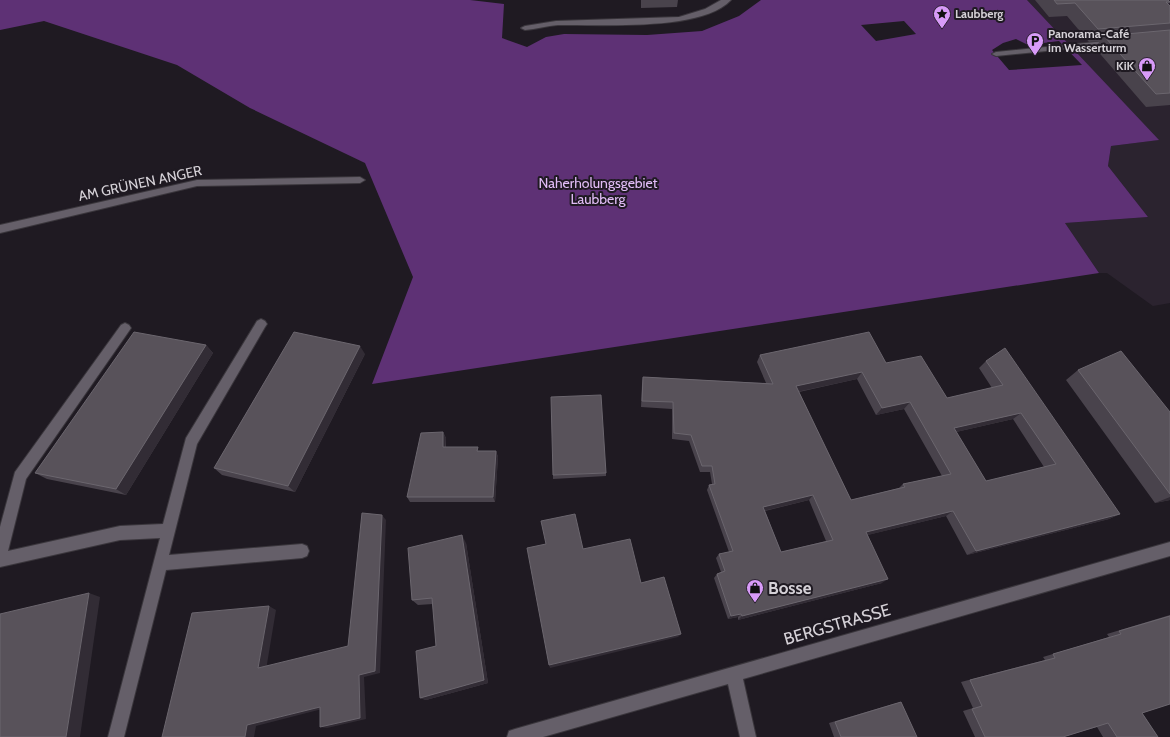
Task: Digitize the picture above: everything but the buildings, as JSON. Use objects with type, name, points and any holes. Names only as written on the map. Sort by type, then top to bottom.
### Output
[{"type":"street","points":[[525,28],[556,23],[679,19],[708,11],[727,0]]},
{"type":"street","points":[[996,54],[1125,41]]},
{"type":"street","name":"AM GRÜNEN ANGER","points":[[0,229],[197,183],[360,180]]},
{"type":"street","points":[[116,737],[191,442],[261,324]]},
{"type":"street","points":[[0,554],[20,476],[125,328]]},
{"type":"street","points":[[0,560],[120,533],[168,531]]},
{"type":"street","name":"BERGSTRASSE","points":[[515,737],[1170,549]]},
{"type":"street","points":[[160,563],[302,551]]},
{"type":"street","points":[[734,673],[748,737]]},
{"type":"shaded area","points":[[1027,0],[1170,0],[1170,303],[1153,306],[1107,273],[1099,273],[1065,223],[1148,217],[1108,166],[1111,146],[1158,140]]},
{"type":"green space","name":"Naherholungsgebiet Laubberg","points":[[0,0],[470,0],[504,4],[502,38],[527,47],[546,37],[564,34],[647,35],[702,31],[739,16],[761,0],[1027,0],[1159,140],[1111,146],[1108,166],[1148,217],[1065,223],[1099,273],[372,384],[413,277],[365,163],[250,108],[177,65],[44,21],[0,30]],"holes":[[[904,21],[916,34],[876,41],[861,25]],[[1016,39],[1028,45],[1059,41],[1082,65],[1009,70],[992,50],[1003,43]]]},
{"type":"place","name":"Laubberg","points":[[942,29]]},
{"type":"place","name":"Panorama-Café im Wasserturm","points":[[1035,56]]},
{"type":"place","name":"KiK","points":[[1147,81]]},
{"type":"place","name":"Bosse","points":[[755,603]]}]
